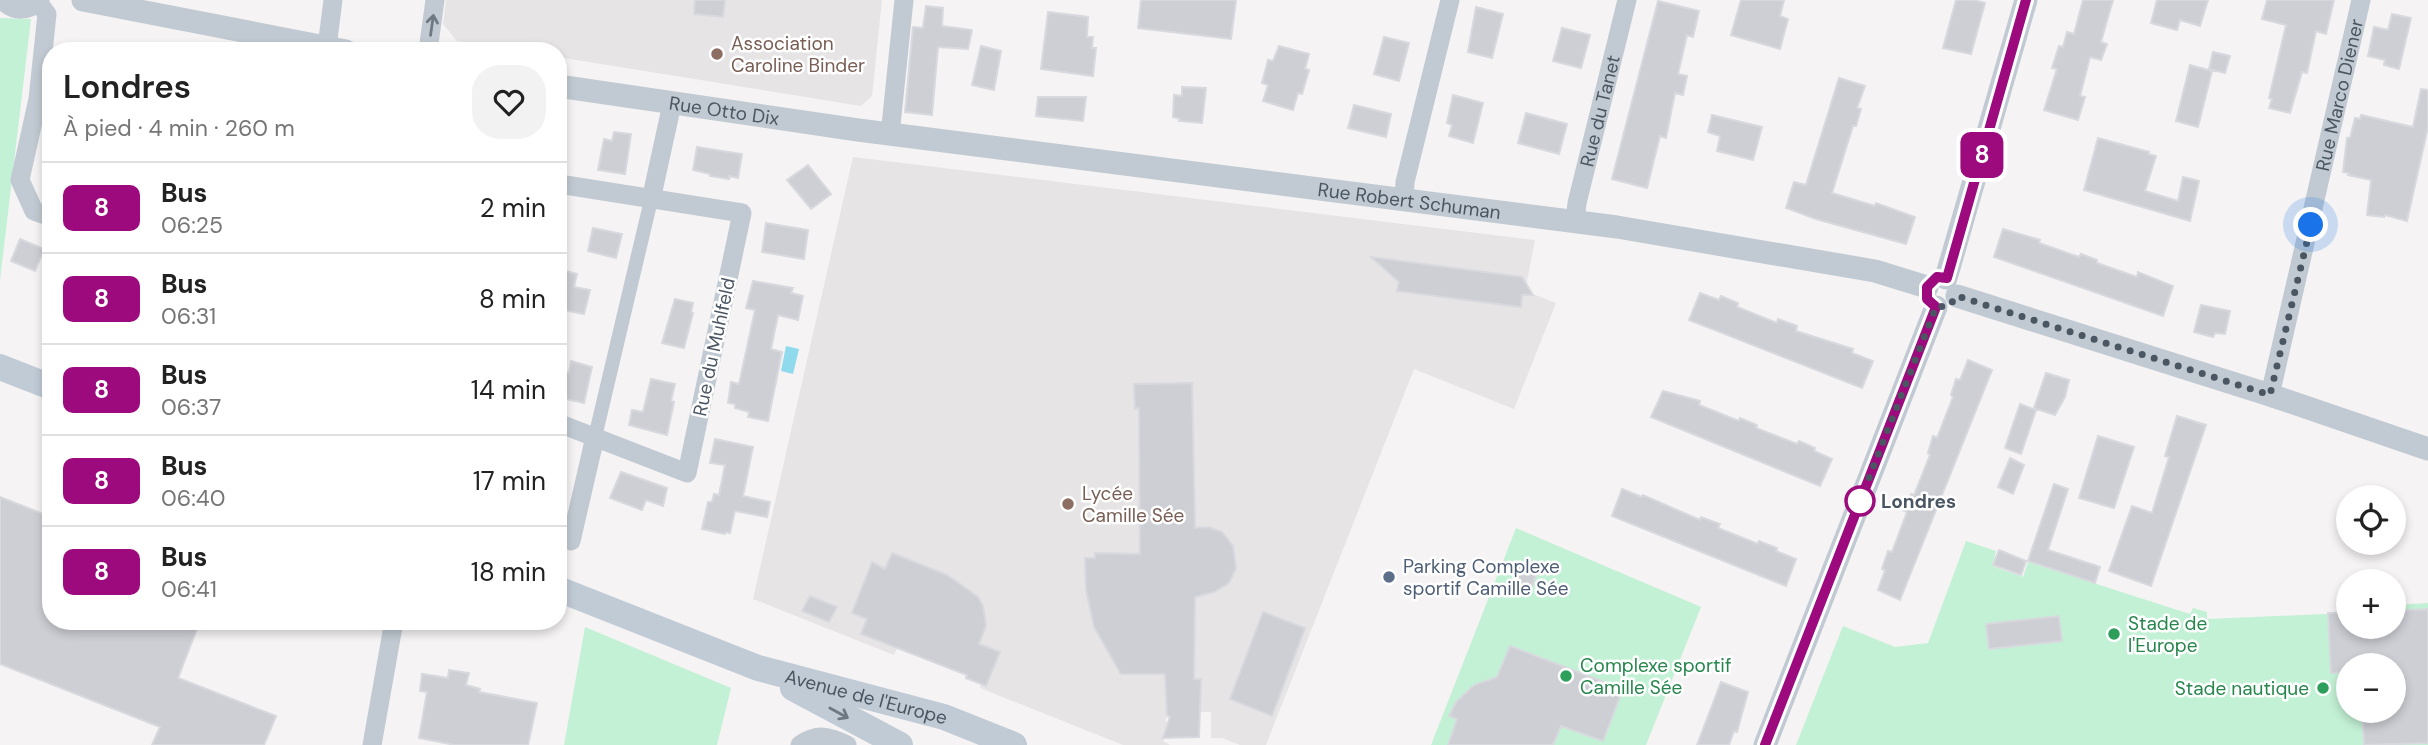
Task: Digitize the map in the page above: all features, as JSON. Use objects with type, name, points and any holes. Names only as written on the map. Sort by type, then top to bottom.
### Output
[{"type":"main road","points":[[0,367],[42,383]]},
{"type":"main road","name":"Avenue de l'Europe","points":[[567,593],[758,668],[944,717],[1014,745]]},
{"type":"main road","name":"Avenue de l'Europe","points":[[758,668],[895,744]]},
{"type":"street","points":[[5,0],[16,8],[28,7],[38,1],[47,14],[46,42]]},
{"type":"street","points":[[83,0],[300,42]]},
{"type":"street","points":[[333,0],[336,42]]},
{"type":"street","points":[[429,42],[435,0]]},
{"type":"street","points":[[890,135],[904,0]]},
{"type":"street","points":[[1404,200],[1405,182],[1450,0]]},
{"type":"street","name":"Rue du Tanet","points":[[1575,222],[1577,204],[1627,0]]},
{"type":"street","points":[[1765,745],[1941,292],[2026,0]]},
{"type":"street","name":"Rue Marco Diener","points":[[2270,395],[2361,0]]},
{"type":"street","name":"Rue Otto Dix","points":[[567,87],[890,135]]},
{"type":"street","points":[[571,541],[672,104]]},
{"type":"street","points":[[42,108],[20,180],[34,211],[42,214]]},
{"type":"street","name":"Rue Robert Schuman","points":[[890,135],[1575,222],[1749,248],[1862,269],[2270,395],[2428,449]]},
{"type":"street","name":"Rue du Muhlfeld","points":[[567,185],[742,214],[687,473],[567,427]]},
{"type":"street","points":[[372,745],[392,630]]},
{"type":"street","points":[[803,743],[828,736],[847,745]]},
{"type":"shaded area","name":"Association Caroline Binder","points":[[446,0],[882,0],[872,96],[861,106],[567,58],[567,42],[457,41],[443,24]]},
{"type":"shaded area","name":"Lycée Camille Sée","points":[[853,157],[1535,240],[1525,291],[1556,303],[1514,409],[1414,369],[1266,745],[1240,745],[1222,738],[1211,738],[1211,712],[1195,712],[1187,727],[1166,717],[1169,724],[1163,741],[1170,745],[1123,745],[980,688],[981,684],[965,679],[966,675],[897,648],[894,655],[753,599]]},
{"type":"green space","points":[[0,18],[31,19],[0,280]]},
{"type":"green space","name":"Complexe sportif Camille Sée","points":[[1516,528],[1701,607],[1646,745],[1431,745]]},
{"type":"green space","name":"Stade de l'Europe","points":[[1966,541],[1996,551],[1992,566],[2023,577],[2028,562],[2190,614],[2193,608],[2207,612],[2207,619],[2336,614],[2336,639],[2406,639],[2406,604],[2428,603],[2428,745],[1796,745],[1843,626],[1895,647],[1928,643]]},
{"type":"green space","points":[[585,627],[731,688],[717,745],[564,745]]},
{"type":"water","points":[[786,346],[799,349],[793,374],[781,371]]},
{"type":"building","points":[[695,0],[725,0],[723,17],[694,14]]},
{"type":"building","points":[[1141,0],[1236,0],[1231,39],[1138,28]]},
{"type":"building","points":[[1741,0],[1784,0],[1780,16],[1788,19],[1780,49],[1731,35]]},
{"type":"building","points":[[1956,0],[1985,3],[1971,54],[1943,48]]},
{"type":"building","points":[[2083,0],[2113,0],[2101,42],[2107,44],[2101,60],[2090,57],[2080,96],[2085,97],[2078,120],[2044,110],[2057,69],[2052,68],[2059,46],[2063,47],[2067,32],[2074,34]]},
{"type":"building","points":[[2157,0],[2208,0],[2200,26],[2180,20],[2177,30],[2151,23]]},
{"type":"building","points":[[2267,0],[2334,0],[2326,34],[2316,31],[2307,73],[2302,72],[2290,113],[2269,108],[2286,25],[2262,19]]},
{"type":"building","points":[[1658,1],[1699,11],[1693,37],[1687,35],[1678,74],[1687,76],[1683,95],[1675,93],[1666,138],[1660,136],[1647,188],[1612,179]]},
{"type":"building","points":[[926,6],[943,8],[942,26],[972,30],[968,49],[938,47],[932,115],[905,112],[913,27],[923,28]]},
{"type":"building","points":[[1476,7],[1503,14],[1492,58],[1468,52]]},
{"type":"building","points":[[1048,12],[1088,17],[1087,37],[1093,37],[1092,48],[1096,48],[1093,76],[1041,69]]},
{"type":"building","points":[[2392,14],[2411,18],[2399,69],[2384,65],[2385,60],[2368,56],[2374,27],[2388,30]]},
{"type":"building","points":[[1562,28],[1590,35],[1581,68],[1553,61]]},
{"type":"building","points":[[1384,37],[1409,43],[1399,81],[1374,74]]},
{"type":"building","points":[[981,46],[1001,51],[994,90],[972,85]]},
{"type":"building","points":[[1279,46],[1309,54],[1305,69],[1309,70],[1302,94],[1298,93],[1293,110],[1263,101],[1268,85],[1262,83],[1268,60],[1273,61]]},
{"type":"building","points":[[2213,52],[2230,56],[2225,73],[2209,69]]},
{"type":"building","points":[[2190,65],[2212,71],[2198,127],[2176,121]]},
{"type":"building","points":[[1839,78],[1865,86],[1857,108],[1861,109],[1856,126],[1853,126],[1832,193],[1875,206],[1876,203],[1915,217],[1906,244],[1786,208],[1794,182],[1806,185]]},
{"type":"building","points":[[1182,87],[1206,88],[1202,123],[1179,121],[1180,119],[1173,117],[1174,95],[1182,96]]},
{"type":"building","points":[[2421,89],[2428,90],[2428,127],[2407,221],[2385,215],[2367,215],[2371,180],[2343,172],[2347,138],[2350,138],[2355,118],[2360,119],[2361,115],[2413,127]]},
{"type":"building","points":[[1453,95],[1483,103],[1473,143],[1449,136],[1452,125],[1447,123]]},
{"type":"building","points":[[1038,97],[1086,97],[1083,121],[1036,116]]},
{"type":"building","points":[[1354,105],[1391,114],[1386,137],[1348,128]]},
{"type":"building","points":[[1526,113],[1567,124],[1559,154],[1518,143]]},
{"type":"building","points":[[1712,115],[1762,127],[1753,160],[1717,151],[1720,136],[1708,132]]},
{"type":"building","points":[[614,132],[631,134],[625,174],[598,170],[604,139],[612,141]]},
{"type":"building","points":[[2098,138],[2156,156],[2145,191],[2178,201],[2183,177],[2199,181],[2190,221],[2084,190]]},
{"type":"building","points":[[697,147],[742,154],[738,178],[710,176],[693,170]]},
{"type":"building","points":[[808,165],[831,194],[811,209],[787,180]]},
{"type":"building","points":[[766,223],[808,230],[804,259],[762,252]]},
{"type":"building","points":[[593,228],[622,234],[616,258],[588,251]]},
{"type":"building","points":[[2003,229],[2040,240],[2039,243],[2079,257],[2081,254],[2097,260],[2097,263],[2137,277],[2138,272],[2173,286],[2163,316],[1994,257]]},
{"type":"building","points":[[20,239],[42,248],[35,271],[11,261]]},
{"type":"building","points":[[1371,257],[1522,277],[1533,295],[1522,295],[1521,307],[1397,291],[1399,282]]},
{"type":"building","points":[[567,271],[577,274],[574,287],[590,290],[584,314],[567,311]]},
{"type":"building","points":[[753,281],[793,288],[791,293],[803,296],[798,320],[778,315],[771,349],[782,352],[768,421],[748,417],[749,412],[728,403],[731,382],[739,384],[755,310],[746,308]]},
{"type":"building","points":[[1700,293],[1719,300],[1721,296],[1738,303],[1737,307],[1777,323],[1778,319],[1797,326],[1796,331],[1853,349],[1852,353],[1873,361],[1862,388],[1689,320]]},
{"type":"building","points":[[675,299],[693,303],[684,348],[662,343]]},
{"type":"building","points":[[2201,305],[2230,311],[2225,334],[2215,333],[2213,337],[2194,332]]},
{"type":"building","points":[[1968,360],[1992,370],[1900,600],[1878,590],[1885,570],[1882,569],[1888,551],[1892,552],[1907,512],[1904,511],[1911,494],[1914,495],[1930,455],[1928,453],[1933,436],[1937,438],[1953,397],[1951,395],[1956,379],[1960,380]]},
{"type":"building","points":[[571,361],[592,367],[584,403],[567,399],[567,372],[569,373]]},
{"type":"building","points":[[2046,373],[2069,380],[2065,397],[2055,415],[2034,408]]},
{"type":"building","points":[[651,379],[675,384],[667,435],[629,425],[632,410],[643,412]]},
{"type":"building","points":[[1192,383],[1195,528],[1208,527],[1222,532],[1233,546],[1236,568],[1229,583],[1214,592],[1195,597],[1194,679],[1201,679],[1199,737],[1163,738],[1170,717],[1167,715],[1165,674],[1121,674],[1094,627],[1086,590],[1085,558],[1095,558],[1095,553],[1140,554],[1139,408],[1135,409],[1134,384]]},
{"type":"building","points":[[1663,391],[1700,401],[1699,405],[1739,421],[1740,418],[1757,425],[1756,428],[1797,444],[1799,441],[1815,448],[1814,451],[1832,459],[1820,486],[1651,417]]},
{"type":"building","points":[[2020,404],[2036,410],[2021,454],[2005,448]]},
{"type":"building","points":[[2177,416],[2206,425],[2151,586],[2109,571],[2132,506],[2152,513],[2169,457],[2165,456]]},
{"type":"building","points":[[2098,436],[2134,447],[2114,508],[2079,498]]},
{"type":"building","points":[[715,439],[753,447],[743,496],[770,502],[767,517],[735,511],[730,533],[725,534],[702,529],[708,502],[712,502],[714,494],[719,495],[725,465],[710,463]]},
{"type":"building","points":[[2010,458],[2024,465],[2013,494],[1998,487]]},
{"type":"building","points":[[621,472],[667,488],[663,506],[646,500],[642,510],[610,498]]},
{"type":"building","points":[[2054,484],[2068,489],[2048,550],[2100,567],[2095,583],[2028,561]]},
{"type":"building","points":[[1622,489],[1642,497],[1643,495],[1700,520],[1701,517],[1720,524],[1718,528],[1758,544],[1759,541],[1777,548],[1776,551],[1796,559],[1786,586],[1612,516]]},
{"type":"building","points":[[0,497],[42,513],[42,630],[197,630],[178,678],[276,716],[264,745],[152,745],[160,727],[0,664]]},
{"type":"building","points":[[1999,550],[2026,561],[2021,575],[1993,565]]},
{"type":"building","points":[[892,553],[947,575],[978,597],[983,606],[986,626],[979,644],[1000,652],[986,686],[966,678],[967,675],[861,634],[867,619],[852,613],[872,562],[885,569]]},
{"type":"building","points":[[1519,564],[1538,569],[1530,592],[1512,586]]},
{"type":"building","points":[[810,596],[837,607],[829,622],[802,611]]},
{"type":"building","points":[[2428,609],[2428,743],[2364,745],[2363,723],[2406,723],[2406,653],[2336,653],[2336,673],[2331,673],[2328,613],[2336,613],[2336,639],[2406,639],[2406,610]]},
{"type":"building","points":[[1263,612],[1305,628],[1272,716],[1230,699]]},
{"type":"building","points":[[2059,616],[2062,641],[1989,649],[1986,624]]},
{"type":"building","points":[[1510,646],[1623,689],[1603,741],[1561,726],[1553,745],[1448,745],[1457,719],[1449,716],[1456,702],[1474,685],[1497,677]]},
{"type":"building","points":[[449,670],[469,673],[466,685],[480,689],[479,692],[537,703],[528,745],[455,745],[419,738],[427,692],[420,691],[422,674],[448,678]]},
{"type":"building","points":[[1721,682],[1748,692],[1737,732],[1734,731],[1729,745],[1697,745]]},
{"type":"bus line","name":"8","points":[[1765,745],[1936,307],[1927,299],[1927,287],[1937,277],[1947,278],[2026,0]]},
{"type":"place","name":"Association Caroline Binder","points":[[717,54]]},
{"type":"place","name":"Londres","points":[[1860,501]]},
{"type":"place","name":"Lycée Camille Sée","points":[[1068,504]]},
{"type":"place","name":"Parking Complexe sportif Camille Sée","points":[[1389,577]]},
{"type":"place","name":"Stade de l'Europe","points":[[2114,634]]},
{"type":"place","name":"Complexe sportif Camille Sée","points":[[1566,676]]},
{"type":"place","name":"Stade nautique","points":[[2323,688]]},
{"type":"route","points":[[1860,501],[1936,307],[1949,306],[1957,296],[2270,395],[2311,225]]}]
